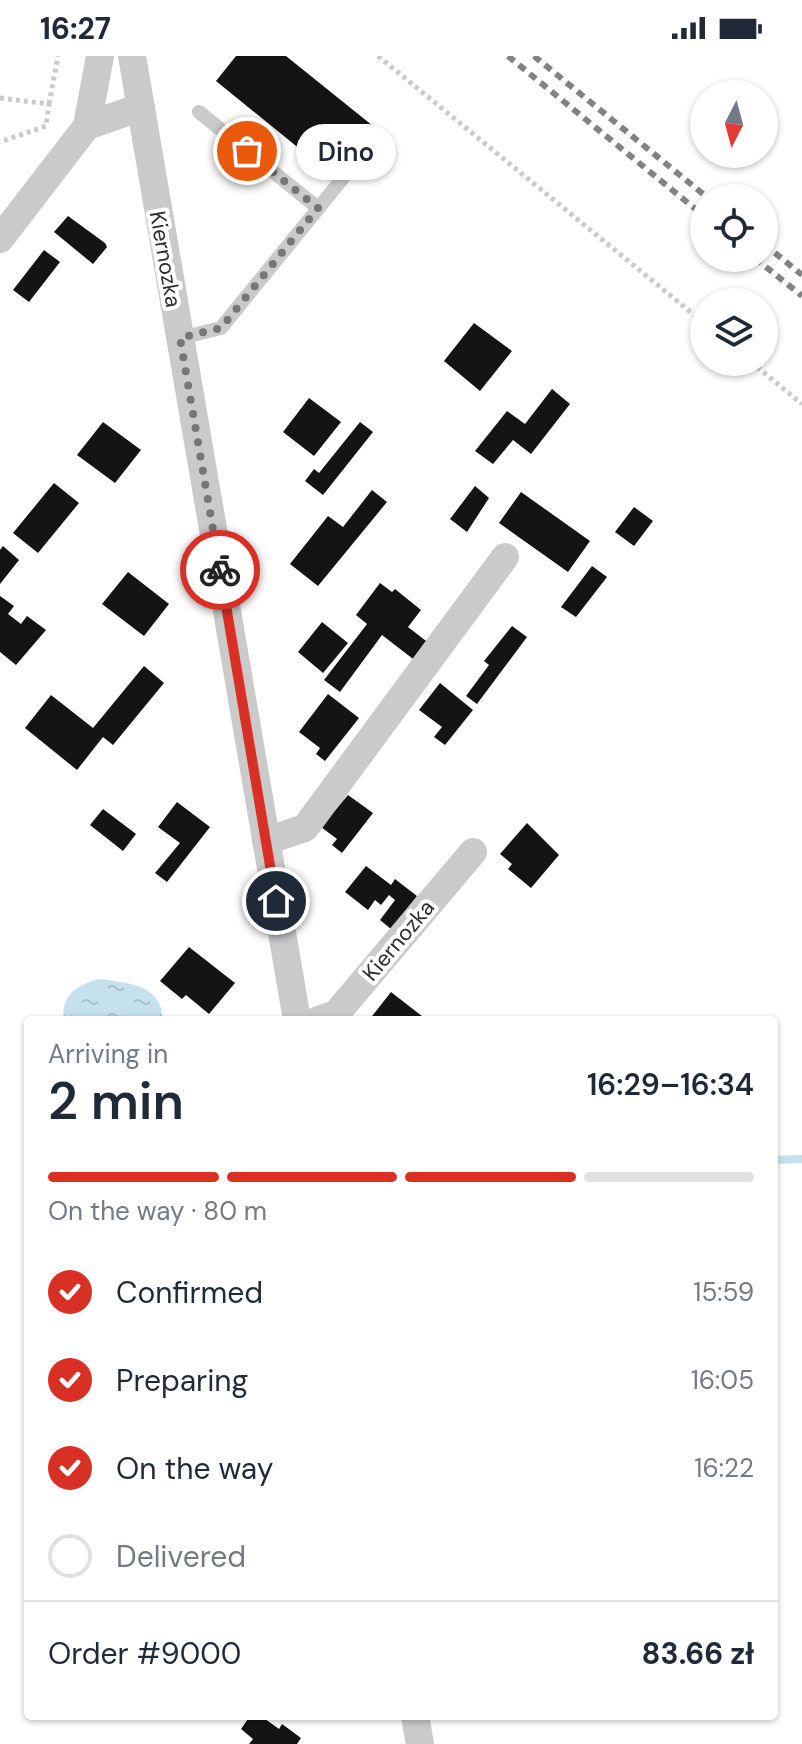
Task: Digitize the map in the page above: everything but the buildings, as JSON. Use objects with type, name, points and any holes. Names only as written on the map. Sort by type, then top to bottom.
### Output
[{"type":"street","points":[[0,239],[87,126],[100,56]]},
{"type":"street","name":"Kiernozka","points":[[132,56],[296,1016]]},
{"type":"street","points":[[87,126],[141,107]]},
{"type":"street","points":[[266,841],[305,828],[505,557]]},
{"type":"street","name":"Kiernozka","points":[[330,1016],[336,1014],[473,852]]},
{"type":"street","points":[[416,1720],[420,1744]]},
{"type":"lane","points":[[199,112],[318,208]]},
{"type":"lane","points":[[180,338],[221,328],[369,146]]},
{"type":"path","points":[[0,142],[46,126],[58,57],[50,56]]},
{"type":"path","points":[[378,56],[690,312]]},
{"type":"path","points":[[0,98],[49,104]]},
{"type":"path","points":[[768,376],[802,404]]},
{"type":"water","points":[[101,979],[142,988],[157,999],[162,1016],[64,1016],[68,997],[85,984]]},
{"type":"waterway","points":[[778,1160],[802,1159]]},
{"type":"railway","points":[[508,56],[690,205]]},
{"type":"railway","points":[[534,56],[691,184]]},
{"type":"railway","points":[[778,255],[802,275]]},
{"type":"railway","points":[[772,272],[802,296]]},
{"type":"way so far","points":[[220,570],[180,338],[221,328],[318,208],[247,151]]},
{"type":"place","name":"Dino","points":[[247,151]]},
{"type":"route","points":[[220,570],[276,901]]}]
